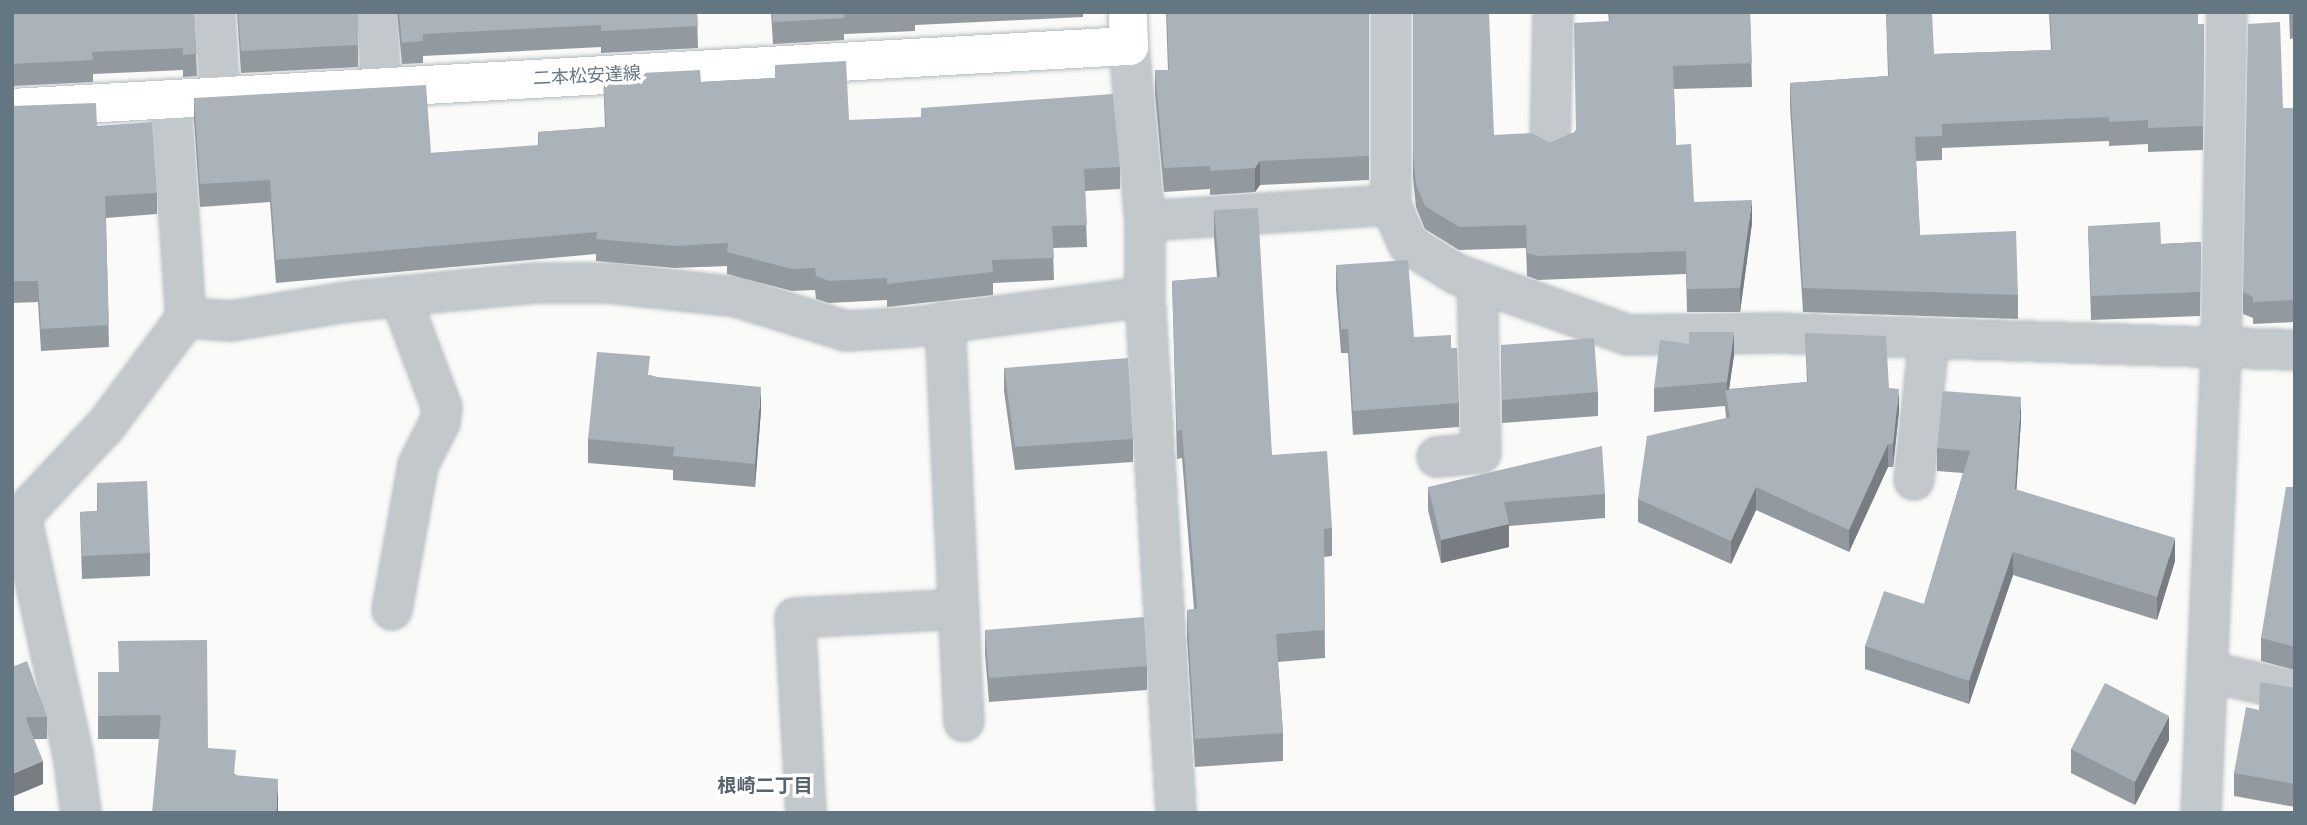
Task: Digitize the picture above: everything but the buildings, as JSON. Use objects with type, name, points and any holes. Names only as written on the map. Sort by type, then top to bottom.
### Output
[{"type":"main road","name":"二本松安達線","points":[[12,108],[381,87],[1129,29]]},
{"type":"street","points":[[215,12],[220,97]]},
{"type":"street","points":[[377,12],[381,87]]},
{"type":"street","points":[[1391,12],[1391,205],[1408,244],[1476,282],[1628,334],[1775,333],[2295,350]]},
{"type":"street","points":[[1550,145],[1553,12]]},
{"type":"street","points":[[2200,813],[2209,672],[2221,348],[2227,12]]},
{"type":"street","points":[[1129,29],[1145,221],[1145,297],[1176,813]]},
{"type":"street","points":[[81,813],[73,754],[17,517],[107,424],[186,318],[171,100]]},
{"type":"street","points":[[1145,221],[1391,205]]},
{"type":"street","points":[[1437,457],[1481,453],[1476,282]]},
{"type":"street","points":[[186,318],[231,321],[401,296],[535,283],[609,284],[737,297],[846,331],[1145,297]]},
{"type":"street","points":[[392,610],[418,465],[440,422],[442,408],[401,296]]},
{"type":"street","points":[[945,321],[964,722]]},
{"type":"street","points":[[1914,480],[1930,340]]},
{"type":"street","points":[[806,813],[795,618],[959,609]]},
{"type":"street","points":[[2209,672],[2295,691]]},
{"type":"district","name":"根崎二丁目","points":[[765,786]]}]
